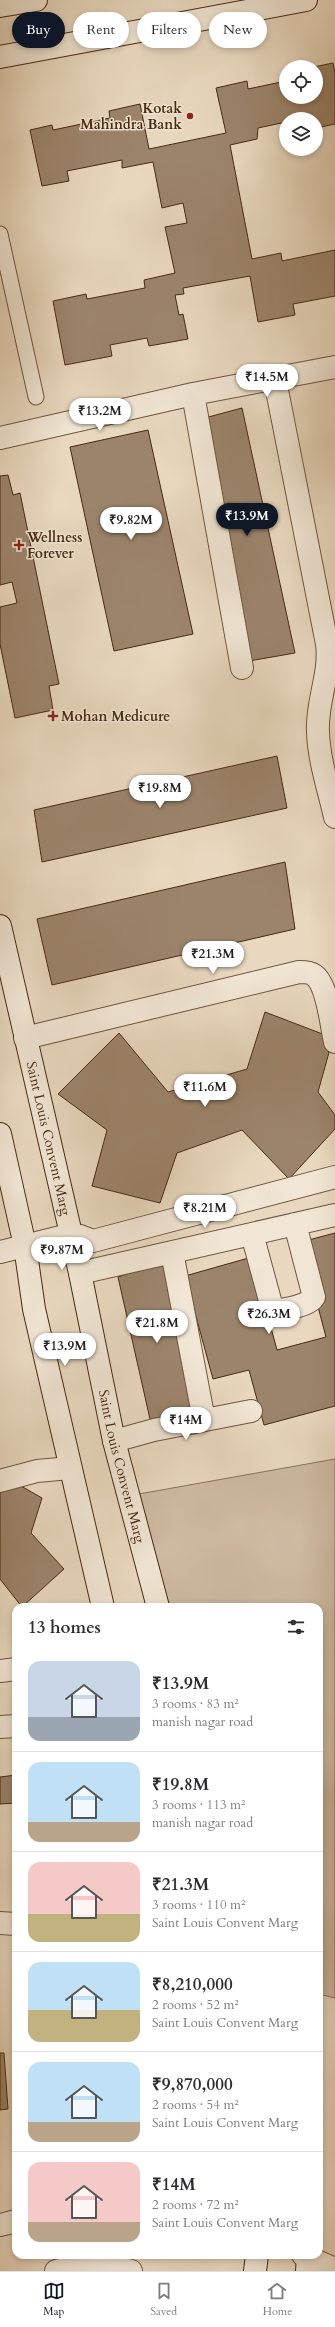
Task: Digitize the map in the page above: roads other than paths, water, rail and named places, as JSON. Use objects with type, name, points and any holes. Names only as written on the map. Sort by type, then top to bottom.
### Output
[{"type":"street","points":[[0,6],[36,0]]},
{"type":"street","points":[[0,56],[306,0]]},
{"type":"street","points":[[0,438],[193,394],[275,380],[335,367]]},
{"type":"street","points":[[275,380],[327,644],[328,666],[317,732],[335,818]]},
{"type":"street","points":[[193,394],[242,668]]},
{"type":"street","name":"Saint Louis Convent Marg","points":[[0,926],[69,1235],[80,1273],[114,1441],[157,1603]]},
{"type":"street","points":[[25,1038],[299,972],[307,972],[313,974],[319,980],[323,989],[335,1042]]},
{"type":"street","points":[[0,1134],[25,1246],[34,1308],[102,1603]]},
{"type":"street","points":[[0,1252],[69,1235],[80,1236],[93,1241],[335,1177]]},
{"type":"street","points":[[80,1273],[335,1215]]},
{"type":"street","points":[[252,1234],[271,1304],[274,1309],[280,1310],[309,1302],[314,1296],[295,1224]]},
{"type":"street","points":[[172,1252],[204,1420]]},
{"type":"street","points":[[114,1441],[204,1420],[251,1411]]},
{"type":"street","points":[[0,1481],[37,1471],[70,1468]]},
{"type":"street","points":[[0,1671],[12,1670]]},
{"type":"street","points":[[0,1727],[12,1726]]},
{"type":"street","points":[[0,1923],[12,1924]]},
{"type":"street","points":[[0,2225],[12,2223]]},
{"type":"street","points":[[256,2271],[257,2259]]},
{"type":"street","points":[[306,2259],[335,2269]]},
{"type":"street","points":[[56,2271],[94,2261],[132,2271]]},
{"type":"lane","points":[[0,234],[36,397]]},
{"type":"place","name":"Kotak Mahindra Bank","points":[[190,116]]},
{"type":"place","name":"Wellness Forever","points":[[19,545]]},
{"type":"place","name":"Mohan Medicure","points":[[53,716]]}]
